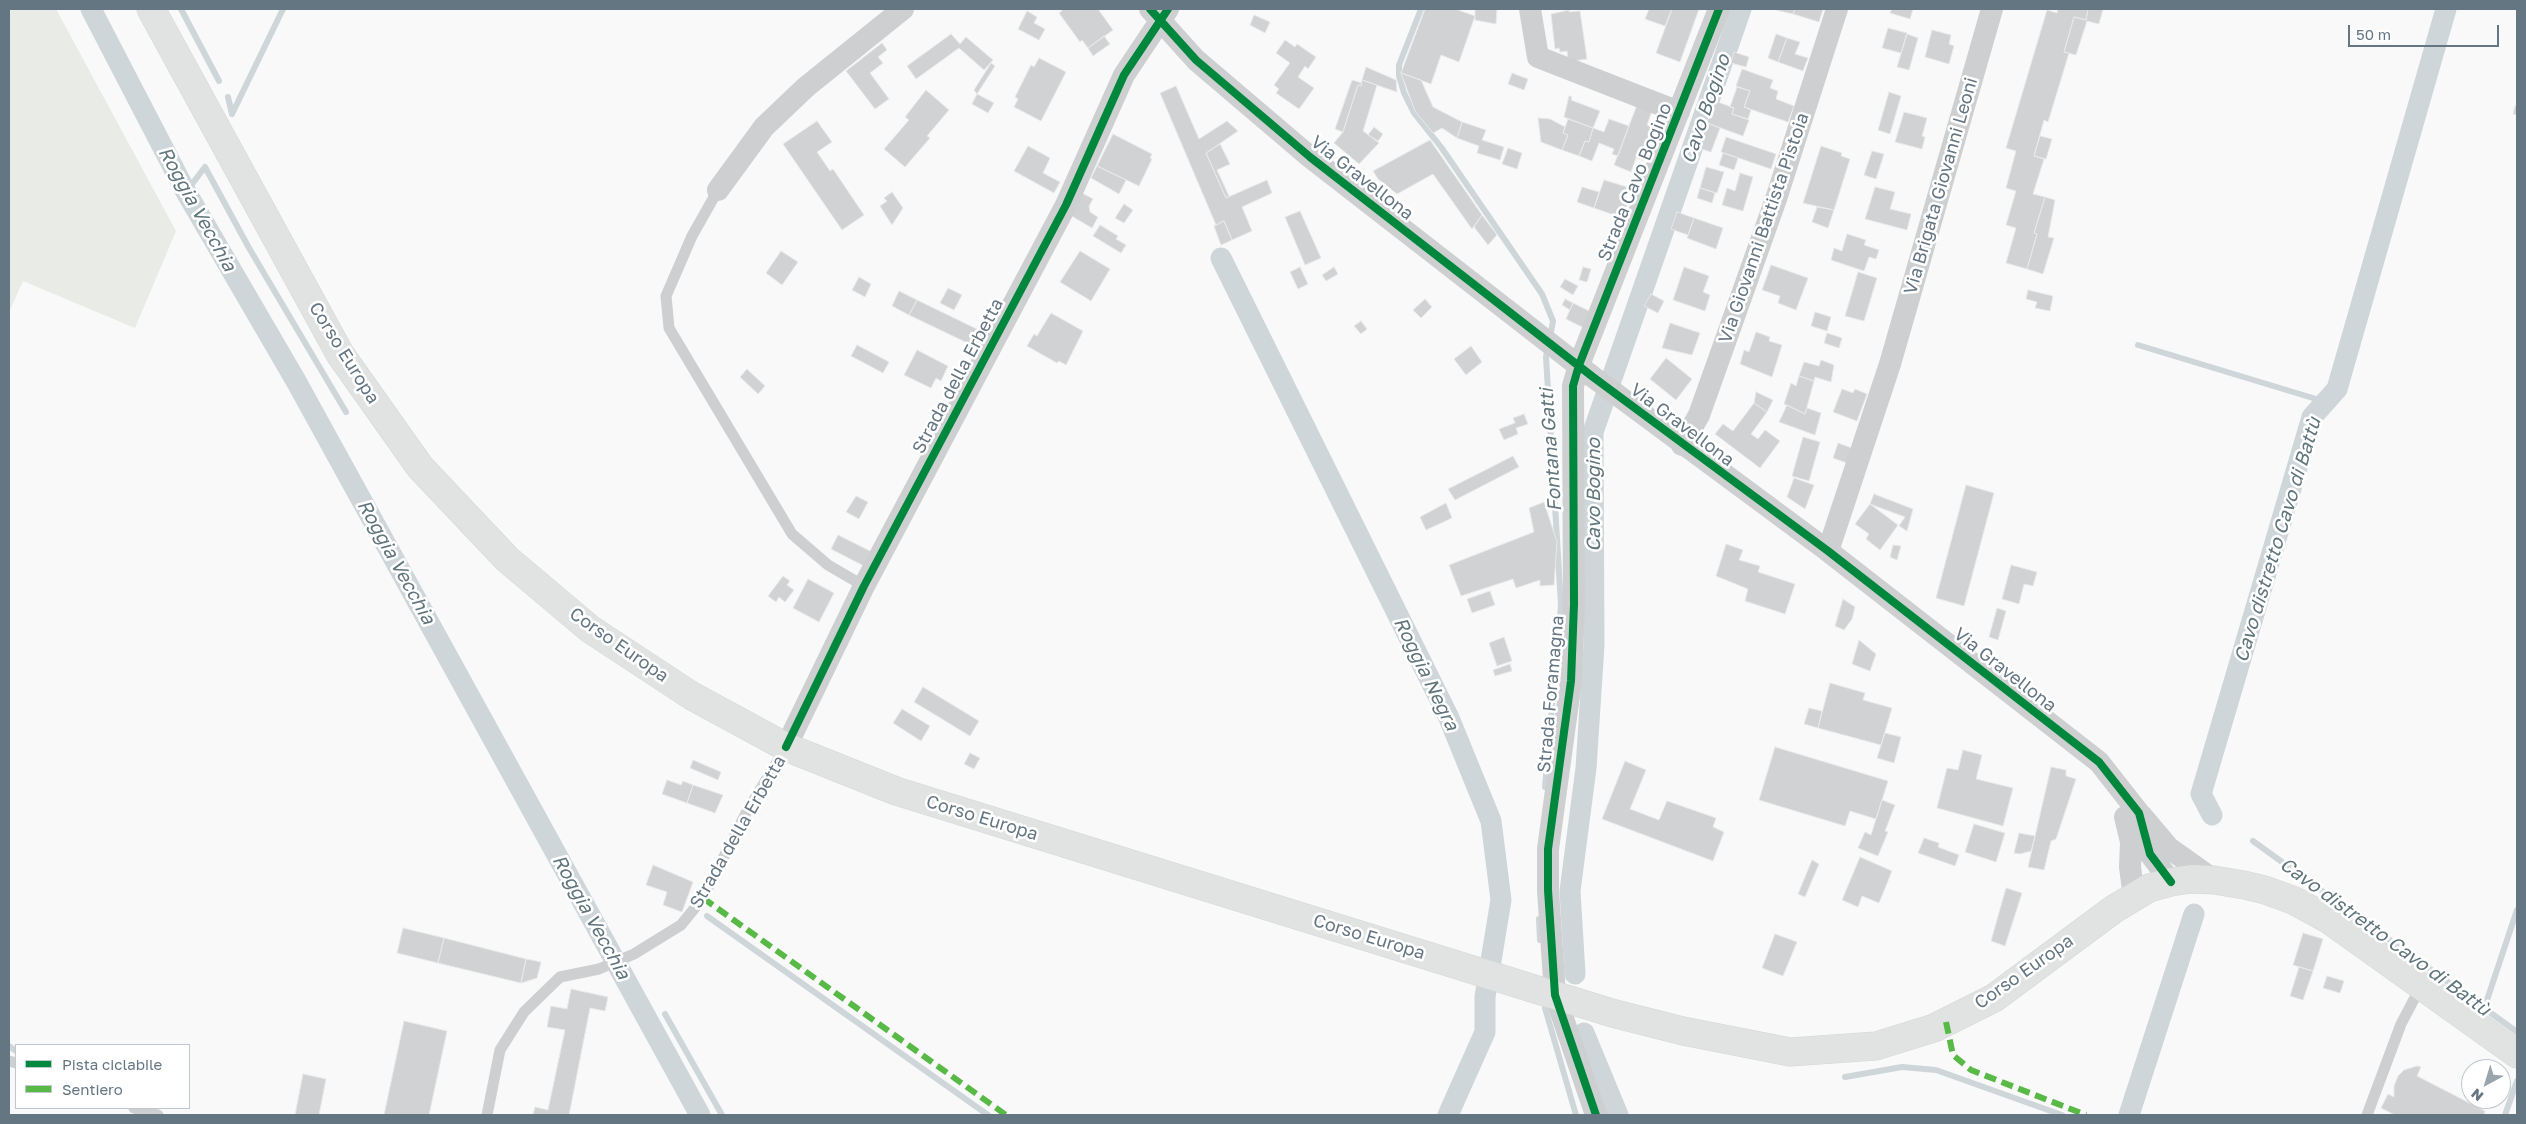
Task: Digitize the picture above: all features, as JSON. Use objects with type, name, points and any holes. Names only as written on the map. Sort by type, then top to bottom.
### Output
[{"type":"main road","name":"Corso Europa","points":[[152,9],[340,354],[420,467],[507,559],[590,629],[692,696],[786,747],[896,791],[1612,1013],[1684,1031],[1790,1052],[1876,1046],[1934,1028],[1994,998],[2124,903]]},
{"type":"main road","name":"Via Gravellona","points":[[2124,903],[2149,888],[2170,882],[2214,880],[2265,890],[2295,901],[2328,919],[2517,1054]]},
{"type":"street","points":[[718,190],[764,127],[806,87],[903,9]]},
{"type":"street","points":[[1530,9],[1538,57],[1679,112]]},
{"type":"street","name":"Strada Cavo Bogino","points":[[1586,371],[1679,112],[1719,9]]},
{"type":"street","name":"Via Giovanni Battista Pistoia","points":[[1682,445],[1699,415],[1773,208],[1837,9]]},
{"type":"street","name":"Via Brigata Giovanni Leoni","points":[[1828,551],[1890,364],[1992,9]]},
{"type":"street","name":"Strada della Erbetta","points":[[786,747],[864,586],[1066,205],[1124,75],[1160,13]]},
{"type":"street","name":"Via Gravellona","points":[[1160,13],[1196,60],[1255,112],[1615,394],[1828,551],[2099,762],[2139,814],[2169,848],[2214,880]]},
{"type":"street","name":"Strada Foramagna","points":[[1586,371],[1573,386],[1574,604],[1571,681],[1548,849],[1548,890],[1555,994],[1596,1115]]},
{"type":"street","name":"Via Gravellona","points":[[2120,787],[2131,842],[2130,866],[2124,903]]},
{"type":"street","name":"Via Gravellona","points":[[2139,814],[2150,854],[2170,882]]},
{"type":"lane","points":[[718,190],[692,236],[666,296],[669,328],[792,534],[828,565],[864,586]]},
{"type":"lane","name":"Strada della Erbetta","points":[[487,1115],[500,1050],[524,1012],[560,977],[599,970],[634,954],[680,926],[703,898],[746,813],[786,747]]},
{"type":"lane","points":[[2367,1115],[2401,1024],[2421,986]]},
{"type":"lane","points":[[137,1109],[158,1115]]},
{"type":"shaded area","points":[[9,9],[56,9],[176,231],[135,328],[23,281],[9,312]]},
{"type":"building","points":[[1061,9],[1098,9],[1113,30],[1088,48],[1082,40],[1080,42],[1059,13],[1062,11]]},
{"type":"building","points":[[1425,9],[1455,9],[1475,16],[1459,62],[1441,55],[1431,84],[1401,73]]},
{"type":"building","points":[[1475,9],[1497,9],[1496,24],[1475,20]]},
{"type":"building","points":[[1649,9],[1672,9],[1665,26],[1645,19]]},
{"type":"building","points":[[1672,9],[1699,9],[1680,62],[1656,53]]},
{"type":"building","points":[[1772,9],[1795,9],[1793,14]]},
{"type":"building","points":[[1795,9],[1823,9],[1819,22],[1793,14]]},
{"type":"building","points":[[1892,9],[1913,9],[1910,19],[1890,13]]},
{"type":"building","points":[[2058,9],[2088,9],[2086,20],[2074,17],[2064,52],[2069,53],[2048,122],[2044,120],[2034,156],[2044,159],[2033,194],[2045,197],[2034,233],[2037,234],[2027,269],[2006,263],[2016,228],[2006,225],[2016,191],[2006,188],[2016,151],[2006,148],[2047,10],[2057,13]]},
{"type":"building","points":[[2088,9],[2103,9],[2099,24],[2087,21],[2076,55],[2064,52],[2074,17],[2086,20]]},
{"type":"building","points":[[1569,10],[1569,12],[1580,11],[1587,59],[1573,61],[1568,58],[1567,51],[1560,52],[1559,48],[1555,49],[1551,14]]},
{"type":"building","points":[[1027,11],[1037,17],[1034,23],[1045,29],[1039,40],[1018,29]]},
{"type":"building","points":[[1254,15],[1270,22],[1265,33],[1250,25]]},
{"type":"building","points":[[1888,28],[1907,33],[1901,53],[1882,48]]},
{"type":"building","points":[[1932,30],[1951,35],[1949,44],[1954,46],[1949,64],[1925,57]]},
{"type":"building","points":[[951,34],[960,44],[966,37],[993,60],[984,70],[959,48],[916,79],[907,66]]},
{"type":"building","points":[[1776,34],[1787,38],[1778,62],[1768,58]]},
{"type":"building","points":[[1907,34],[1918,38],[1909,70],[1897,67]]},
{"type":"building","points":[[1104,36],[1110,44],[1093,56],[1088,48]]},
{"type":"building","points":[[1787,38],[1800,42],[1795,54],[1808,58],[1803,71],[1778,62]]},
{"type":"building","points":[[1285,40],[1295,47],[1297,44],[1316,57],[1308,69],[1305,66],[1298,77],[1314,88],[1299,109],[1276,93],[1279,89],[1274,85],[1290,63],[1276,53]]},
{"type":"building","points":[[882,43],[887,50],[878,57],[883,63],[870,73],[889,99],[875,109],[846,71]]},
{"type":"building","points":[[1734,52],[1749,57],[1746,67],[1731,63]]},
{"type":"building","points":[[1039,58],[1066,72],[1041,121],[1014,107],[1018,99],[1015,97],[1031,65],[1034,67]]},
{"type":"building","points":[[991,63],[995,66],[977,94],[974,90]]},
{"type":"building","points":[[1366,67],[1396,80],[1397,92],[1362,80]]},
{"type":"building","points":[[1742,69],[1773,80],[1770,88],[1778,91],[1776,99],[1794,106],[1788,122],[1744,107],[1750,91],[1736,86]]},
{"type":"building","points":[[1401,73],[1421,80],[1433,107],[1462,122],[1457,138],[1442,128],[1433,133],[1415,111]]},
{"type":"building","points":[[1512,73],[1528,79],[1524,90],[1508,84]]},
{"type":"building","points":[[1352,80],[1362,83],[1361,86],[1358,85],[1343,132],[1335,129]]},
{"type":"building","points":[[1362,80],[1377,85],[1363,131],[1379,143],[1359,164],[1334,143],[1343,132],[1358,85],[1361,86]]},
{"type":"building","points":[[1176,86],[1199,139],[1227,121],[1238,131],[1206,153],[1226,198],[1267,180],[1272,193],[1242,207],[1252,231],[1232,240],[1224,221],[1216,225],[1160,93]]},
{"type":"building","points":[[1737,87],[1750,91],[1744,107],[1751,110],[1748,119],[1732,114],[1734,108],[1730,107]]},
{"type":"building","points":[[926,90],[949,110],[927,136],[930,138],[905,167],[884,149],[909,120],[905,117]]},
{"type":"building","points":[[1889,92],[1901,96],[1890,134],[1878,130]]},
{"type":"building","points":[[977,94],[994,103],[988,113],[972,104]]},
{"type":"building","points":[[1569,96],[1572,97],[1571,100],[1600,111],[1593,128],[1564,117]]},
{"type":"building","points":[[1715,101],[1734,108],[1732,114],[1749,120],[1743,136],[1707,123]]},
{"type":"building","points":[[1637,105],[1652,111],[1647,125],[1657,128],[1644,161],[1636,158],[1631,172],[1614,165]]},
{"type":"building","points":[[2515,106],[2517,106],[2517,115],[2513,114]]},
{"type":"building","points":[[1904,112],[1927,118],[1922,136],[1925,137],[1922,149],[1895,142]]},
{"type":"building","points":[[1538,118],[1550,119],[1565,127],[1563,133],[1568,135],[1562,150],[1541,142]]},
{"type":"building","points":[[1568,119],[1593,128],[1589,142],[1585,141],[1579,156],[1562,150],[1568,135],[1563,133]]},
{"type":"building","points":[[1609,119],[1629,126],[1618,156],[1612,154],[1614,149],[1599,143],[1592,161],[1579,156],[1585,141],[1589,142],[1593,128],[1604,132]]},
{"type":"building","points":[[817,121],[832,142],[817,152],[830,171],[833,169],[864,215],[842,230],[783,144]]},
{"type":"building","points":[[1462,122],[1486,130],[1482,140],[1504,147],[1500,160],[1477,153],[1479,146],[1457,138]]},
{"type":"building","points":[[1707,123],[1720,128],[1711,152],[1698,148]]},
{"type":"building","points":[[1374,127],[1383,134],[1378,141],[1368,135]]},
{"type":"building","points":[[1113,134],[1152,154],[1150,158],[1152,159],[1139,186],[1097,166]]},
{"type":"building","points":[[2040,136],[2052,139],[2046,159],[2034,156]]},
{"type":"building","points":[[1726,137],[1776,154],[1771,169],[1721,152]]},
{"type":"building","points":[[1430,140],[1482,215],[1472,229],[1433,174],[1397,194],[1378,179],[1373,171]]},
{"type":"building","points":[[1220,144],[1230,164],[1217,170],[1229,196],[1226,198],[1206,153]]},
{"type":"building","points":[[1028,146],[1050,158],[1043,173],[1060,182],[1054,193],[1014,171]]},
{"type":"building","points":[[1821,146],[1842,153],[1841,156],[1850,159],[1834,210],[1803,203]]},
{"type":"building","points":[[1508,148],[1522,153],[1517,169],[1502,164]]},
{"type":"building","points":[[1872,151],[1884,154],[1876,179],[1864,175]]},
{"type":"building","points":[[1723,153],[1738,158],[1734,170],[1719,165]]},
{"type":"building","points":[[1097,166],[1126,180],[1119,194],[1091,178]]},
{"type":"building","points":[[1706,167],[1724,172],[1717,193],[1700,188]]},
{"type":"building","points":[[1740,173],[1753,177],[1743,211],[1722,205],[1727,188],[1735,191]]},
{"type":"building","points":[[1604,180],[1627,187],[1622,201],[1628,203],[1623,218],[1594,208]]},
{"type":"building","points":[[1582,187],[1599,192],[1594,208],[1577,202]]},
{"type":"building","points":[[1875,187],[1895,192],[1890,209],[1911,214],[1907,230],[1865,219]]},
{"type":"building","points":[[1700,188],[1715,193],[1712,203],[1697,198]]},
{"type":"building","points":[[892,192],[903,208],[892,225],[880,206],[887,201],[884,198]]},
{"type":"building","points":[[1082,193],[1093,199],[1089,206],[1090,212],[1098,217],[1092,228],[1070,215]]},
{"type":"building","points":[[2045,197],[2055,200],[2048,237],[2054,238],[2043,274],[2027,269],[2037,234],[2034,233]]},
{"type":"building","points":[[1124,204],[1133,210],[1124,223],[1115,218]]},
{"type":"building","points":[[1817,207],[1834,210],[1828,228],[1812,222]]},
{"type":"building","points":[[1300,211],[1321,258],[1305,265],[1285,217]]},
{"type":"building","points":[[1677,212],[1694,218],[1688,235],[1671,229]]},
{"type":"building","points":[[1482,215],[1497,235],[1488,245],[1474,227]]},
{"type":"building","points":[[1694,218],[1723,228],[1716,249],[1687,238]]},
{"type":"building","points":[[1224,221],[1232,240],[1221,245],[1214,226]]},
{"type":"building","points":[[1100,225],[1118,236],[1116,239],[1126,245],[1121,253],[1093,236]]},
{"type":"building","points":[[1847,234],[1866,240],[1864,245],[1879,250],[1876,259],[1869,257],[1864,271],[1831,260],[1834,248],[1842,251]]},
{"type":"building","points":[[781,251],[798,262],[782,285],[766,273]]},
{"type":"building","points":[[1080,251],[1110,269],[1091,301],[1060,282]]},
{"type":"building","points":[[1771,265],[1808,278],[1796,310],[1778,303],[1780,296],[1762,290]]},
{"type":"building","points":[[1300,267],[1308,284],[1298,289],[1290,272]]},
{"type":"building","points":[[1334,267],[1338,274],[1326,281],[1322,275]]},
{"type":"building","points":[[1583,267],[1591,269],[1587,282],[1579,280]]},
{"type":"building","points":[[1684,267],[1709,276],[1703,292],[1710,295],[1705,311],[1673,300]]},
{"type":"building","points":[[1858,272],[1877,278],[1864,321],[1845,316]]},
{"type":"building","points":[[859,277],[871,284],[865,297],[852,290]]},
{"type":"building","points":[[1565,279],[1578,286],[1573,295],[1560,287]]},
{"type":"building","points":[[948,288],[962,295],[954,310],[940,303]]},
{"type":"building","points":[[2028,290],[2053,296],[2050,311],[2035,308],[2037,302],[2026,299]]},
{"type":"building","points":[[899,291],[917,300],[909,315],[892,306]]},
{"type":"building","points":[[1651,294],[1664,301],[1658,313],[1644,306]]},
{"type":"building","points":[[1425,299],[1432,307],[1421,318],[1413,310]]},
{"type":"building","points":[[1565,299],[1573,303],[1570,310],[1562,305]]},
{"type":"building","points":[[917,300],[985,333],[978,348],[909,315]]},
{"type":"building","points":[[1573,303],[1593,313],[1586,329],[1566,319]]},
{"type":"building","points":[[1815,312],[1831,317],[1827,331],[1811,326]]},
{"type":"building","points":[[1051,313],[1083,331],[1066,365],[1059,361],[1057,363],[1027,346],[1034,334],[1037,336]]},
{"type":"building","points":[[1361,321],[1367,329],[1361,334],[1354,326]]},
{"type":"building","points":[[1670,323],[1700,333],[1692,355],[1662,348]]},
{"type":"building","points":[[1756,332],[1770,337],[1769,341],[1782,345],[1772,377],[1740,364],[1744,350],[1749,352]]},
{"type":"building","points":[[1827,333],[1842,338],[1839,348],[1824,343]]},
{"type":"building","points":[[857,345],[889,362],[883,373],[851,356]]},
{"type":"building","points":[[1471,346],[1482,362],[1466,375],[1454,359]]},
{"type":"building","points":[[917,350],[948,366],[941,381],[936,378],[931,388],[904,375]]},
{"type":"building","points":[[1666,358],[1692,379],[1676,400],[1650,379]]},
{"type":"building","points":[[1821,360],[1834,365],[1831,382],[1815,377],[1814,381],[1799,376],[1804,362],[1819,366]]},
{"type":"building","points":[[747,369],[765,386],[758,394],[740,377]]},
{"type":"building","points":[[1799,376],[1814,381],[1805,414],[1784,404],[1791,383],[1796,386]]},
{"type":"building","points":[[1842,389],[1853,393],[1855,389],[1867,394],[1857,421],[1833,412]]},
{"type":"building","points":[[1756,392],[1773,400],[1767,412],[1754,403]]},
{"type":"building","points":[[1754,403],[1767,412],[1751,434],[1758,439],[1765,430],[1780,441],[1760,468],[1715,434],[1723,424],[1733,431]]},
{"type":"building","points":[[1787,405],[1805,414],[1807,408],[1821,413],[1815,435],[1779,422]]},
{"type":"building","points":[[1524,414],[1528,424],[1516,428],[1518,434],[1504,440],[1499,429],[1515,423],[1513,418]]},
{"type":"building","points":[[1803,437],[1820,442],[1809,481],[1792,476]]},
{"type":"building","points":[[1838,443],[1852,448],[1847,463],[1833,458]]},
{"type":"building","points":[[1513,456],[1519,467],[1455,500],[1448,489]]},
{"type":"building","points":[[1794,478],[1814,485],[1805,509],[1787,497]]},
{"type":"building","points":[[1966,485],[1994,493],[1964,606],[1936,598]]},
{"type":"building","points":[[1874,494],[1913,509],[1907,531],[1899,526],[1905,517],[1870,504]]},
{"type":"building","points":[[856,496],[868,502],[859,519],[846,512]]},
{"type":"building","points":[[1544,502],[1557,542],[1554,585],[1540,586],[1540,580],[1516,588],[1513,579],[1461,596],[1449,565],[1534,532],[1529,508]]},
{"type":"building","points":[[1446,503],[1452,518],[1426,530],[1420,517]]},
{"type":"building","points":[[1870,504],[1898,525],[1880,550],[1866,539],[1869,534],[1855,524]]},
{"type":"building","points":[[838,535],[872,552],[864,566],[831,549]]},
{"type":"building","points":[[1726,544],[1743,550],[1739,560],[1760,566],[1758,572],[1795,584],[1785,614],[1745,601],[1748,589],[1716,576]]},
{"type":"building","points":[[1893,545],[1901,546],[1897,560],[1890,557]]},
{"type":"building","points":[[2011,565],[2037,572],[2033,586],[2024,584],[2019,604],[2002,599]]},
{"type":"building","points":[[783,576],[790,581],[787,585],[794,590],[785,602],[779,597],[776,602],[768,596]]},
{"type":"building","points":[[808,579],[834,593],[819,622],[793,608]]},
{"type":"building","points":[[1490,591],[1495,605],[1472,613],[1467,599]]},
{"type":"building","points":[[1843,599],[1855,607],[1852,619],[1844,630],[1835,626]]},
{"type":"building","points":[[1997,608],[2006,611],[1998,640],[1989,637]]},
{"type":"building","points":[[1504,637],[1512,661],[1497,666],[1489,643]]},
{"type":"building","points":[[1859,640],[1876,654],[1870,671],[1852,664]]},
{"type":"building","points":[[1510,664],[1512,671],[1495,676],[1493,670]]},
{"type":"building","points":[[1830,683],[1865,693],[1863,700],[1892,708],[1881,745],[1818,728]]},
{"type":"building","points":[[923,687],[979,721],[970,736],[914,702]]},
{"type":"building","points":[[1809,708],[1822,711],[1818,728],[1804,724]]},
{"type":"building","points":[[902,709],[930,726],[921,741],[893,723]]},
{"type":"building","points":[[1885,733],[1901,737],[1894,763],[1877,758]]},
{"type":"building","points":[[1775,747],[1888,781],[1876,819],[1850,811],[1845,826],[1759,800]]},
{"type":"building","points":[[1963,750],[1982,755],[1976,779],[2013,788],[2003,826],[1937,808],[1947,768],[1958,770]]},
{"type":"building","points":[[970,753],[980,758],[974,769],[964,764]]},
{"type":"building","points":[[693,760],[721,772],[718,780],[690,768]]},
{"type":"building","points":[[1625,761],[1646,770],[1630,809],[1659,820],[1667,801],[1716,818],[1713,827],[1724,832],[1713,861],[1602,819]]},
{"type":"building","points":[[2051,767],[2066,770],[2066,776],[2076,779],[2056,839],[2051,841],[2044,870],[2028,867]]},
{"type":"building","points":[[667,780],[681,785],[683,781],[693,785],[687,803],[662,794]]},
{"type":"building","points":[[693,785],[723,795],[715,813],[687,803]]},
{"type":"building","points":[[1882,800],[1895,805],[1885,831],[1888,832],[1878,856],[1858,848],[1865,832],[1871,835]]},
{"type":"building","points":[[1974,824],[2005,833],[1996,862],[1965,852]]},
{"type":"building","points":[[2019,833],[2035,836],[2031,851],[2020,854],[2014,853]]},
{"type":"building","points":[[1924,838],[1939,843],[1938,847],[1959,855],[1955,866],[1918,853]]},
{"type":"building","points":[[1860,857],[1892,871],[1879,903],[1862,896],[1858,907],[1842,900]]},
{"type":"building","points":[[1812,860],[1819,864],[1805,897],[1798,894]]},
{"type":"building","points":[[653,865],[693,882],[682,912],[663,905],[667,892],[646,885]]},
{"type":"building","points":[[2006,888],[2022,893],[2005,946],[1991,941]]},
{"type":"building","points":[[403,928],[444,938],[438,963],[397,953]]},
{"type":"building","points":[[2303,933],[2323,939],[2313,971],[2293,965]]},
{"type":"building","points":[[1775,934],[1797,942],[1783,976],[1762,968]]},
{"type":"building","points":[[444,938],[526,959],[521,983],[438,963]]},
{"type":"building","points":[[526,959],[541,962],[537,978],[521,983]]},
{"type":"building","points":[[2299,967],[2313,971],[2303,1000],[2290,996]]},
{"type":"building","points":[[2327,976],[2344,981],[2340,993],[2323,988]]},
{"type":"building","points":[[571,989],[608,997],[605,1011],[590,1008],[569,1115],[533,1115],[535,1107],[548,1110],[565,1030],[547,1027],[551,1006],[567,1009]]},
{"type":"building","points":[[404,1021],[447,1031],[429,1115],[384,1115]]},
{"type":"building","points":[[2417,1066],[2421,1067],[2417,1076],[2461,1099],[2461,1109],[2481,1109],[2485,1111],[2484,1115],[2395,1115],[2381,1108],[2388,1094],[2394,1097],[2394,1086],[2398,1076],[2404,1070]]},
{"type":"building","points":[[303,1074],[326,1079],[319,1115],[295,1115]]},
{"type":"waterway","name":"Roggia Vecchia","points":[[91,9],[186,192],[296,381],[700,1115]]},
{"type":"waterway","points":[[181,9],[219,81]]},
{"type":"waterway","points":[[232,114],[283,9]]},
{"type":"waterway","name":"Fontana Gatti","points":[[1421,9],[1399,65],[1399,76],[1404,93],[1414,113],[1441,147],[1542,294],[1553,321],[1550,338]]},
{"type":"waterway","name":"Cavo Bogino","points":[[1575,974],[1570,891],[1586,768],[1594,645],[1593,432],[1741,9]]},
{"type":"waterway","name":"Cavo distretto Cavo di Battù","points":[[2212,815],[2201,794],[2312,417],[2337,389],[2446,9]]},
{"type":"waterway","points":[[228,97],[232,114]]},
{"type":"waterway","points":[[186,192],[205,167],[249,248],[346,412]]},
{"type":"waterway","name":"Roggia Negra","points":[[1221,258],[1449,718],[1491,821],[1501,900],[1485,997],[1485,1032],[1448,1115]]},
{"type":"waterway","points":[[2138,345],[2326,402]]},
{"type":"waterway","name":"Fontana Gatti","points":[[1545,787],[1561,605],[1546,357],[1548,348]]},
{"type":"waterway","name":"Cavo distretto Cavo di Battù","points":[[2253,841],[2517,1032]]},
{"type":"waterway","points":[[2484,1009],[2517,910]]},
{"type":"waterway","name":"Cavo distretto Cavo di Battù","points":[[2129,1115],[2194,914]]},
{"type":"waterway","points":[[707,916],[988,1115]]},
{"type":"waterway","name":"Fontana Gatti","points":[[1539,919],[1540,940]]},
{"type":"waterway","name":"Fontana Gatti","points":[[1545,1008],[1576,1115]]},
{"type":"waterway","points":[[665,1014],[722,1115]]},
{"type":"waterway","name":"Cavo Bogino","points":[[1584,1033],[1618,1115]]},
{"type":"waterway","name":"Cavo distretto Cavo di Battù","points":[[9,1046],[15,1050]]},
{"type":"waterway","points":[[1845,1077],[1902,1067],[1936,1070],[2062,1115]]},
{"type":"waterway","name":"Cavo distretto Cavo di Battù","points":[[2505,1115],[2517,1081]]},
{"type":"marked path","points":[[703,898],[1006,1115]]},
{"type":"marked path","points":[[1946,1022],[1953,1055],[1971,1070],[2086,1115]]},
{"type":"cycle path","points":[[1150,9],[1196,60],[1310,157],[1593,377],[1828,551],[2099,762],[2139,813],[2150,854],[2171,882]]},
{"type":"cycle path","points":[[786,747],[864,586],[1066,205],[1124,75],[1168,9]]},
{"type":"cycle path","points":[[1596,1115],[1555,995],[1548,890],[1548,849],[1571,681],[1574,604],[1573,386],[1579,365],[1719,9]]}]
